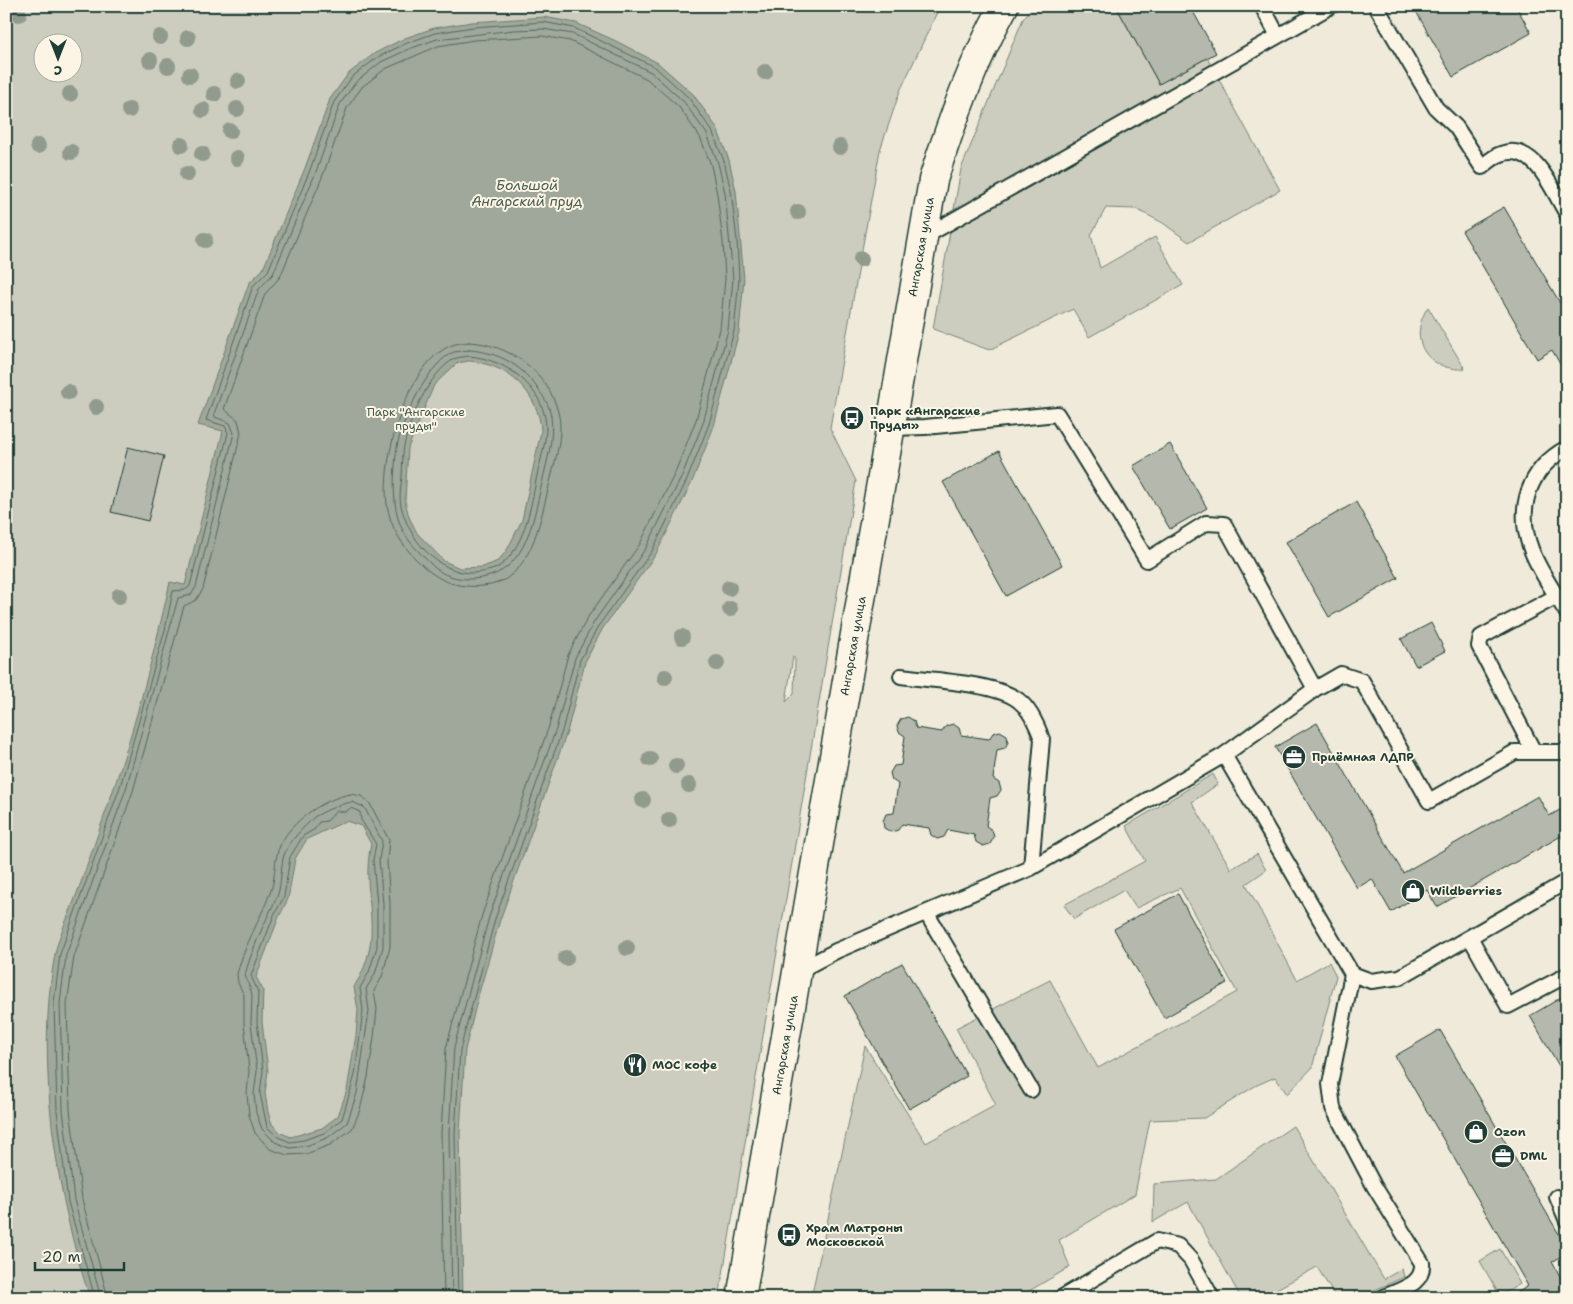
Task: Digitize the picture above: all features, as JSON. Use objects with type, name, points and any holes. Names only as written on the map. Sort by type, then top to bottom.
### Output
[{"type":"street","name":"Ангарская улица","points":[[741,1298],[891,428],[921,239],[933,180],[950,125],[980,48],[1004,6]]},
{"type":"lane","points":[[1262,6],[1278,36]]},
{"type":"lane","points":[[921,239],[1331,6]]},
{"type":"lane","points":[[1376,6],[1436,108],[1456,127],[1482,167],[1501,154],[1515,152],[1526,155],[1537,164],[1567,214]]},
{"type":"lane","points":[[891,428],[925,427],[1057,414],[1147,560],[1206,523],[1224,524],[1315,689]]},
{"type":"lane","points":[[1567,448],[1555,454],[1539,469],[1528,494],[1524,524],[1531,551],[1567,613]]},
{"type":"lane","points":[[1534,752],[1479,646],[1481,637],[1557,596]]},
{"type":"lane","points":[[798,971],[836,951],[927,914],[1031,868],[1224,755],[1315,689],[1342,674],[1362,681],[1429,801],[1515,752],[1562,752],[1567,749]]},
{"type":"lane","points":[[901,676],[996,690],[1018,700],[1034,720],[1042,739],[1031,868]]},
{"type":"lane","points":[[1224,755],[1352,974],[1370,981],[1400,977],[1562,884],[1567,883]]},
{"type":"lane","points":[[927,914],[1031,1090]]},
{"type":"lane","points":[[1470,937],[1508,1006],[1567,975]]},
{"type":"lane","points":[[1352,974],[1330,1084],[1333,1108],[1374,1186],[1422,1263],[1423,1273],[1418,1282],[1382,1298]]},
{"type":"lane","points":[[1557,1197],[1567,1221]]},
{"type":"lane","points":[[1061,1298],[1157,1241],[1178,1246],[1192,1260],[1212,1298]]},
{"type":"green space","name":"Парк \"Ангарские пруды\"","points":[[6,6],[940,6],[900,91],[880,150],[830,428],[856,481],[719,1298],[6,1298]],"holes":[[[793,656],[795,660],[794,694],[786,702]]]},
{"type":"green space","points":[[1033,6],[1116,6],[1159,84],[1207,58],[1280,190],[1189,242],[1163,223],[1136,209],[1106,208],[1091,235],[1100,268],[1155,237],[1183,285],[1089,337],[1073,309],[989,350],[933,329],[961,169],[1023,19]]},
{"type":"green space","points":[[1428,307],[1465,369],[1440,365],[1424,351],[1420,341],[1419,330]]},
{"type":"green space","points":[[1213,774],[1218,784],[1192,802],[1231,869],[1257,854],[1266,870],[1246,884],[1297,980],[1329,962],[1336,976],[1312,1068],[1287,1094],[1275,1077],[1255,1086],[1204,1118],[1150,1120],[1135,1194],[1059,1240],[1070,1267],[1017,1298],[811,1298],[865,1046],[926,1143],[996,1105],[956,1028],[1050,980],[1098,1068],[1237,992],[1180,888],[1136,908],[1124,890],[1074,919],[1064,905],[1145,861],[1126,826]]},
{"type":"green space","points":[[1293,1126],[1384,1279],[1402,1269],[1404,1277],[1356,1298],[1336,1298],[1317,1267],[1260,1298],[1241,1298],[1188,1202],[1153,1222],[1154,1184],[1216,1179]]},
{"type":"green space","points":[[1500,1249],[1520,1284],[1500,1296],[1480,1261]]},
{"type":"water","name":"Большой Ангарский пруд","points":[[544,17],[576,23],[658,63],[693,94],[717,128],[729,160],[736,191],[744,279],[739,332],[714,426],[692,482],[656,554],[603,628],[585,662],[567,732],[500,920],[479,993],[465,1050],[460,1133],[463,1298],[90,1298],[67,1217],[52,1128],[48,1083],[47,1038],[49,995],[56,948],[87,866],[125,753],[149,668],[170,582],[185,585],[223,431],[198,425],[249,283],[263,269],[305,168],[330,99],[348,74],[375,53],[405,38],[434,28],[472,22]],"holes":[[[469,361],[483,363],[496,368],[519,382],[534,404],[539,417],[541,431],[522,520],[507,550],[498,561],[483,567],[460,568],[444,561],[417,533],[409,517],[405,501],[408,448],[434,385],[457,363]],[[346,821],[361,826],[371,844],[368,863],[371,932],[364,968],[354,987],[358,1010],[347,1090],[338,1116],[322,1128],[291,1137],[281,1133],[272,1124],[268,1112],[265,1093],[268,1071],[262,1022],[263,990],[256,977],[288,899],[295,859],[307,839]]]},
{"type":"building","points":[[1116,6],[1190,6],[1216,53],[1159,84]]},
{"type":"building","points":[[1413,6],[1516,6],[1531,33],[1453,77]]},
{"type":"building","points":[[1504,207],[1567,315],[1567,376],[1552,350],[1537,359],[1462,231]]},
{"type":"building","points":[[1170,444],[1207,508],[1170,529],[1133,466]]},
{"type":"building","points":[[128,447],[164,456],[148,521],[111,512]]},
{"type":"building","points":[[999,451],[1062,565],[1006,596],[943,482]]},
{"type":"building","points":[[1567,499],[1567,514],[1560,502]]},
{"type":"building","points":[[1356,502],[1398,578],[1329,617],[1286,542]]},
{"type":"building","points":[[1431,623],[1445,651],[1416,666],[1401,639]]},
{"type":"building","points":[[908,717],[914,721],[916,728],[942,732],[946,726],[953,724],[959,728],[961,735],[989,739],[993,733],[1000,731],[1007,735],[1008,742],[1005,748],[997,750],[993,779],[999,783],[1001,790],[997,796],[990,798],[986,826],[992,830],[994,837],[990,844],[983,846],[976,842],[974,835],[948,830],[944,837],[937,839],[931,835],[929,828],[902,824],[898,830],[891,832],[884,828],[883,821],[886,814],[894,813],[898,784],[892,780],[890,773],[894,766],[901,765],[905,736],[899,732],[897,726],[901,719]]},
{"type":"building","points":[[1317,723],[1403,873],[1538,796],[1549,816],[1567,806],[1567,845],[1561,836],[1437,907],[1427,890],[1391,912],[1372,879],[1357,888],[1275,747]]},
{"type":"building","points":[[1178,894],[1227,983],[1164,1018],[1114,929]]},
{"type":"building","points":[[902,963],[967,1076],[909,1109],[845,996]]},
{"type":"building","points":[[1567,994],[1567,1061],[1559,1066],[1530,1016]]},
{"type":"building","points":[[1440,1030],[1567,1248],[1567,1253],[1552,1262],[1567,1288],[1567,1298],[1509,1298],[1528,1286],[1395,1056]]},
{"type":"building","name":"МОС кофе","points":[[640,1058],[644,1066],[631,1072],[627,1063]]},
{"type":"place","name":"Парк «Ангарские Пруды»","points":[[852,418]]},
{"type":"place","name":"Приёмная ЛДПР","points":[[1294,757]]},
{"type":"place","name":"Wildberries","points":[[1413,891]]},
{"type":"place","name":"МОС кофе","points":[[635,1065]]},
{"type":"place","name":"Ozon","points":[[1476,1132]]},
{"type":"place","name":"DML","points":[[1503,1156]]},
{"type":"place","name":"Храм Матроны Московской","points":[[789,1235]]}]
